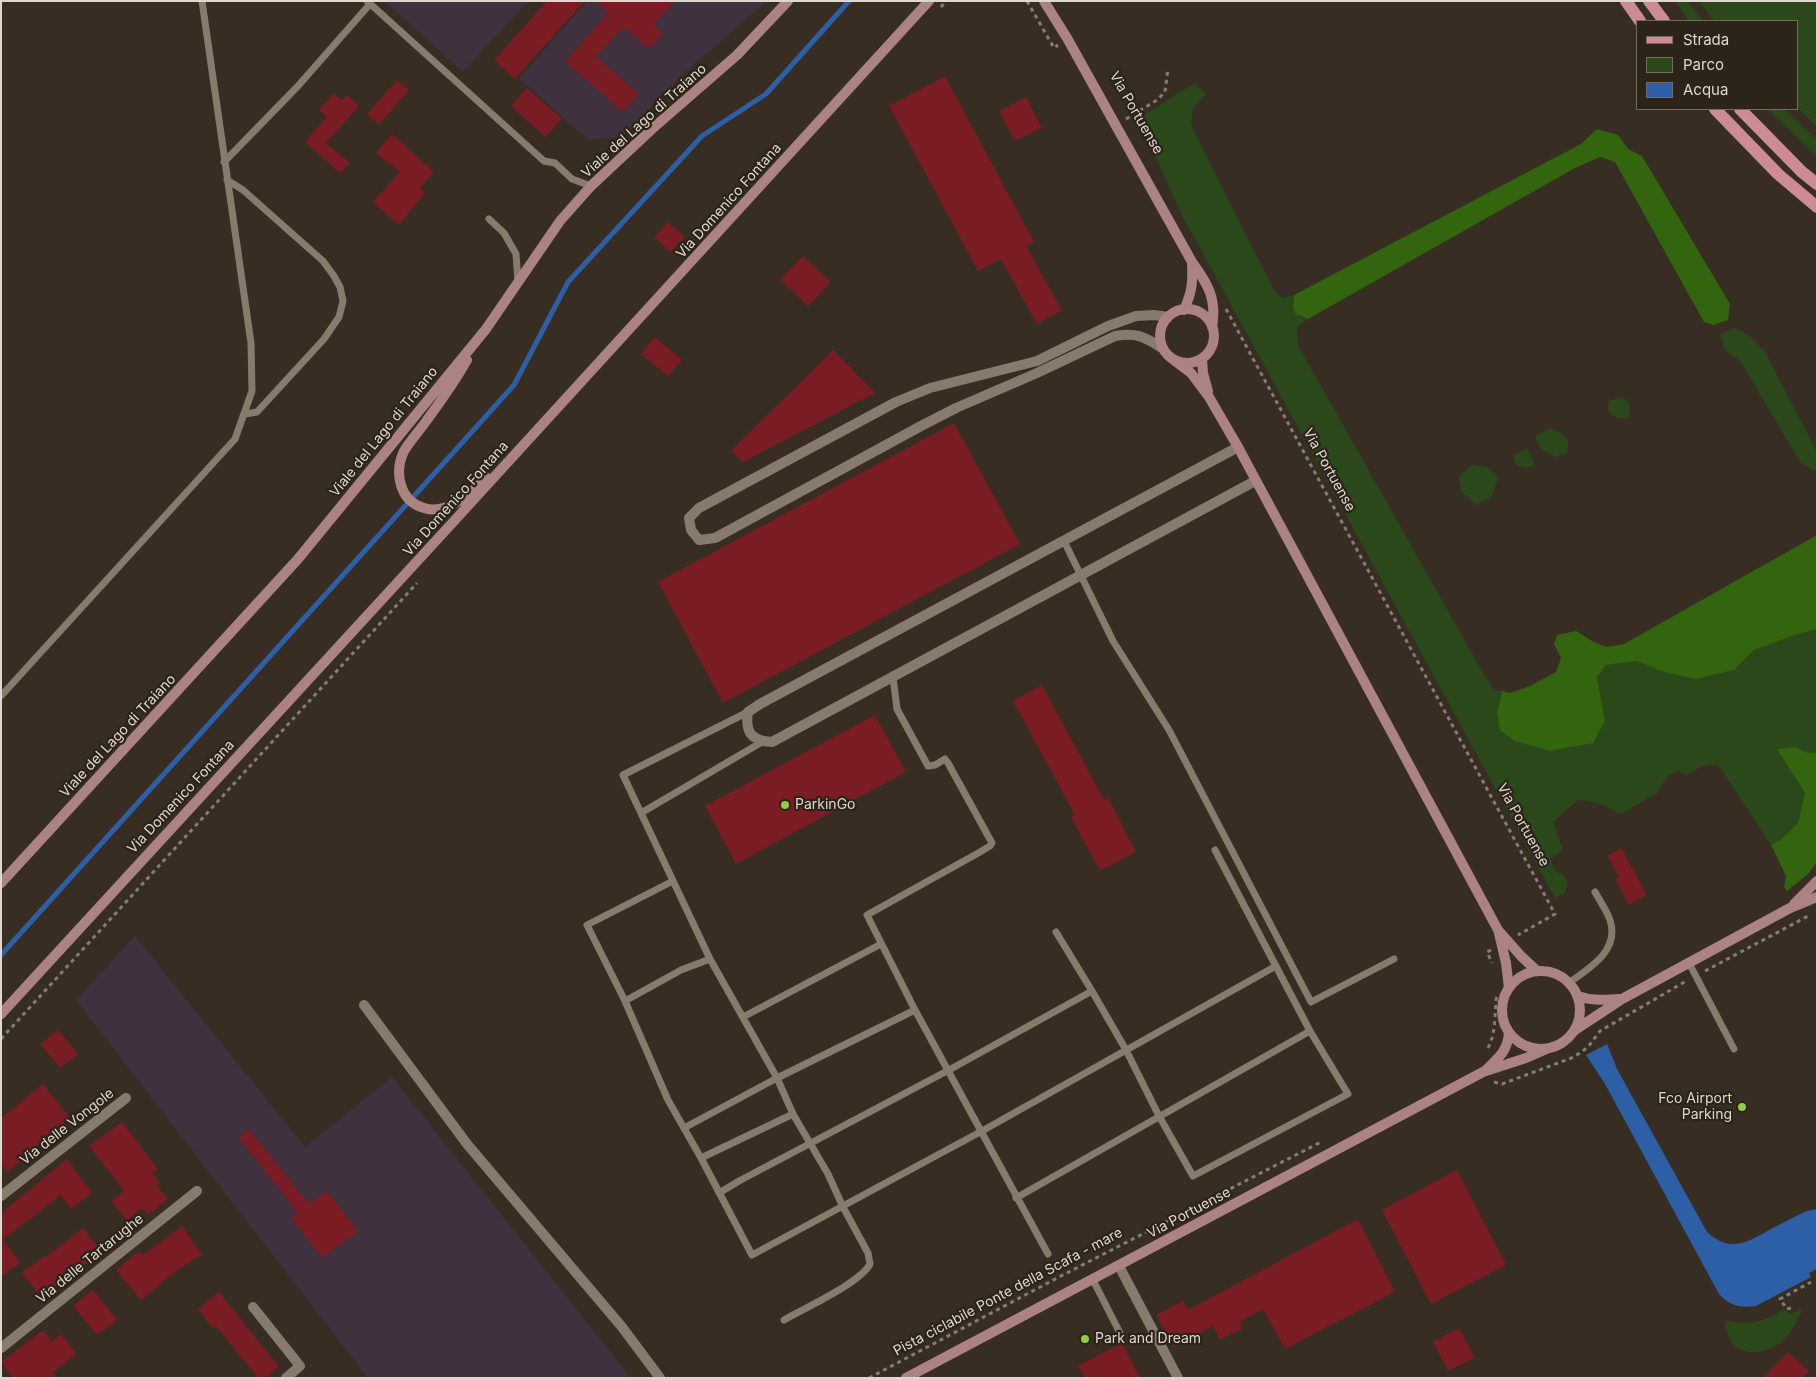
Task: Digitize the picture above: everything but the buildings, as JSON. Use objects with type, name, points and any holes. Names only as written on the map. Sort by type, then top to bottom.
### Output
[{"type":"main road","points":[[1626,1],[1639,20]]},
{"type":"main road","points":[[1649,1],[1663,20]]},
{"type":"main road","points":[[1716,110],[1778,174],[1817,207]]},
{"type":"main road","points":[[1741,110],[1802,172],[1817,184]]},
{"type":"street","name":"Viale del Lago di Traiano","points":[[1,883],[298,559],[486,329],[560,221],[591,186],[652,129],[737,55],[788,1]]},
{"type":"street","name":"Via Domenico Fontana","points":[[1,1014],[706,247],[928,1]]},
{"type":"street","name":"Via Portuense","points":[[1044,1],[1067,38],[1192,262],[1206,282],[1212,299],[1214,313],[1212,327]]},
{"type":"street","name":"Via Portuense","points":[[1184,310],[1193,283],[1192,262]]},
{"type":"street","points":[[1162,348],[1160,331],[1168,317],[1184,310],[1197,312],[1203,316],[1212,327],[1214,336],[1208,352],[1202,359],[1193,362],[1175,361]]},
{"type":"street","points":[[1168,317],[1154,315],[1136,316],[1108,326],[1037,361],[930,388],[896,402],[699,508],[689,518],[691,530],[699,540],[715,538],[956,408],[1037,374],[1115,336],[1128,333],[1146,338],[1162,348],[1168,356],[1191,373],[1209,397],[1238,447],[1498,930],[1537,971]]},
{"type":"street","points":[[486,329],[451,387],[404,452],[398,472],[401,489],[416,505],[424,508],[434,510],[450,505],[466,497],[525,444]]},
{"type":"street","points":[[1202,359],[1203,373],[1209,397]]},
{"type":"street","points":[[1238,447],[748,712],[746,724],[751,735],[762,742],[772,742],[1255,481]]},
{"type":"street","points":[[1790,908],[1817,882]]},
{"type":"street","points":[[1574,1030],[1579,1019],[1580,1007],[1570,982],[1557,974],[1537,971],[1527,973],[1508,988],[1503,999],[1502,1011],[1509,1033],[1517,1041],[1527,1046],[1538,1049],[1549,1048],[1564,1041],[1574,1030],[1622,998],[1790,908],[1817,897]]},
{"type":"street","points":[[1498,930],[1506,963],[1508,988]]},
{"type":"street","points":[[1577,996],[1603,1000],[1622,998]]},
{"type":"street","points":[[364,1005],[467,1144],[622,1327],[660,1378]]},
{"type":"street","name":"Via Portuense","points":[[1485,1077],[1503,1054],[1508,1044],[1509,1033]]},
{"type":"street","name":"Via Portuense","points":[[906,1378],[1485,1077],[1549,1048]]},
{"type":"street","name":"Via delle Vongole","points":[[1,1196],[126,1098]]},
{"type":"street","name":"Via delle Tartarughe","points":[[1,1348],[197,1190]]},
{"type":"street","points":[[1119,1266],[1178,1378]]},
{"type":"street","points":[[253,1307],[300,1366],[286,1378]]},
{"type":"lane","points":[[1,696],[235,438],[252,391],[251,344],[202,1]]},
{"type":"lane","points":[[224,162],[298,86],[368,3],[544,161],[556,163],[572,179],[591,186]]},
{"type":"lane","points":[[227,180],[243,190],[323,262],[340,287],[343,301],[339,317],[324,339],[257,412],[245,414]]},
{"type":"lane","points":[[489,220],[504,232],[516,254],[518,282]]},
{"type":"lane","points":[[1064,540],[1113,641],[1169,730],[1310,1002],[1394,959]]},
{"type":"lane","points":[[893,677],[897,709],[928,766],[946,760],[992,843],[985,849],[866,915],[915,1010],[1048,1254]]},
{"type":"lane","points":[[748,712],[623,775],[710,958],[777,1078],[793,1114],[828,1174],[843,1208],[868,1253],[870,1264],[866,1271],[853,1282],[784,1320]]},
{"type":"lane","points":[[641,813],[762,742]]},
{"type":"lane","points":[[1056,932],[1126,1050],[1159,1116],[1193,1176],[1348,1094],[1310,1031],[1215,850]]},
{"type":"lane","points":[[673,881],[587,925],[625,1001],[668,1100],[752,1255],[843,1208],[1276,966]]},
{"type":"lane","points":[[1570,982],[1592,966],[1604,954],[1612,936],[1610,921],[1595,892]]},
{"type":"lane","points":[[743,1017],[881,944]]},
{"type":"lane","points":[[625,1001],[681,970],[710,958]]},
{"type":"lane","points":[[1689,963],[1734,1049]]},
{"type":"lane","points":[[719,1194],[739,1181],[949,1070],[1092,990]]},
{"type":"lane","points":[[684,1128],[777,1078],[915,1010]]},
{"type":"lane","points":[[1016,1198],[1310,1031]]},
{"type":"lane","points":[[701,1158],[793,1114]]},
{"type":"lane","points":[[1092,1280],[1120,1332]]},
{"type":"path","points":[[1027,1],[1054,48]]},
{"type":"path","name":"Via Portuense","points":[[1128,128],[1124,120],[1157,100],[1165,92],[1168,68]]},
{"type":"path","name":"Via Portuense","points":[[1226,308],[1556,914],[1517,935]]},
{"type":"path","points":[[1485,1077],[1502,1084],[1574,1056],[1588,1047],[1600,1031],[1696,976],[1817,912]]},
{"type":"path","points":[[1494,948],[1487,952],[1495,970]]},
{"type":"path","points":[[1487,1050],[1492,1041],[1494,1031],[1498,988]]},
{"type":"path","name":"Pista ciclabile Ponte della Scafa - mare","points":[[869,1378],[1059,1276],[1329,1137]]},
{"type":"path","points":[[1792,1308],[1787,1309],[1784,1307],[1780,1299],[1812,1282]]},
{"type":"shaded area","points":[[384,1],[528,1],[463,72]]},
{"type":"shaded area","points":[[587,1],[767,1],[683,74],[623,136],[588,140],[519,78]]},
{"type":"shaded area","points":[[135,936],[305,1147],[392,1077],[631,1378],[368,1378],[76,1000]]},
{"type":"green space","points":[[1675,1],[1687,1],[1702,20],[1688,20]]},
{"type":"green space","points":[[1699,1],[1817,1],[1817,127],[1798,108],[1798,20],[1713,20]]},
{"type":"green space","points":[[1195,83],[1206,94],[1193,108],[1191,125],[1274,290],[1282,298],[1294,295],[1293,307],[1296,314],[1308,319],[1297,327],[1298,345],[1483,673],[1495,690],[1502,691],[1497,713],[1605,721],[1597,677],[1606,665],[1635,661],[1661,671],[1734,670],[1754,650],[1817,629],[1817,752],[1808,753],[1795,747],[1795,777],[1805,793],[1798,823],[1780,840],[1771,845],[1719,766],[1702,766],[1687,775],[1679,771],[1669,775],[1656,794],[1621,814],[1598,803],[1578,800],[1553,822],[1563,850],[1550,859],[1556,872],[1564,875],[1568,885],[1565,893],[1555,898],[1183,217],[1139,121],[1142,116]]},
{"type":"green space","points":[[1768,110],[1785,110],[1817,139],[1817,156]]},
{"type":"green space","points":[[1597,129],[1618,135],[1628,149],[1642,156],[1730,304],[1728,320],[1713,325],[1704,322],[1615,162],[1600,157],[1575,168],[1308,319],[1296,314],[1293,308],[1294,295],[1581,144]]},
{"type":"green space","points":[[1736,328],[1751,337],[1765,352],[1817,452],[1817,469],[1814,471],[1800,462],[1741,362],[1725,350],[1720,334]]},
{"type":"green space","points":[[1618,398],[1626,399],[1629,405],[1630,418],[1617,418],[1608,411],[1609,401]]},
{"type":"green space","points":[[1549,428],[1560,432],[1568,440],[1567,453],[1555,457],[1541,449],[1535,437]]},
{"type":"green space","points":[[1527,449],[1534,465],[1525,468],[1516,465],[1513,455]]},
{"type":"green space","points":[[1471,465],[1487,467],[1498,477],[1492,496],[1477,505],[1461,492],[1459,477]]},
{"type":"green space","points":[[1817,535],[1817,629],[1754,650],[1734,670],[1695,679],[1661,671],[1636,661],[1606,665],[1597,677],[1605,721],[1593,743],[1549,751],[1515,741],[1500,730],[1497,713],[1502,691],[1510,693],[1530,686],[1556,672],[1561,658],[1554,644],[1557,635],[1576,631],[1594,642],[1607,647],[1624,644]]},
{"type":"green space","points":[[1795,747],[1808,753],[1817,752],[1817,862],[1808,874],[1787,891],[1784,887],[1786,876],[1771,845],[1780,840],[1798,823],[1805,793],[1777,749]]},
{"type":"green space","points":[[1783,1309],[1791,1314],[1802,1309],[1793,1328],[1778,1344],[1760,1352],[1751,1352],[1736,1347],[1730,1340],[1725,1321],[1755,1322],[1768,1318]]},
{"type":"water","points":[[1607,1044],[1617,1069],[1707,1232],[1723,1242],[1739,1244],[1802,1213],[1817,1209],[1817,1269],[1809,1273],[1811,1277],[1756,1306],[1745,1307],[1735,1305],[1719,1294],[1605,1084],[1586,1055]]},
{"type":"waterway","points":[[1,955],[514,385],[568,282],[702,136],[766,94],[849,1]]},
{"type":"place","name":"ParkinGo","points":[[785,805]]},
{"type":"place","name":"Fco Airport Parking","points":[[1742,1107]]},
{"type":"place","name":"Park and Dream","points":[[1085,1339]]}]
